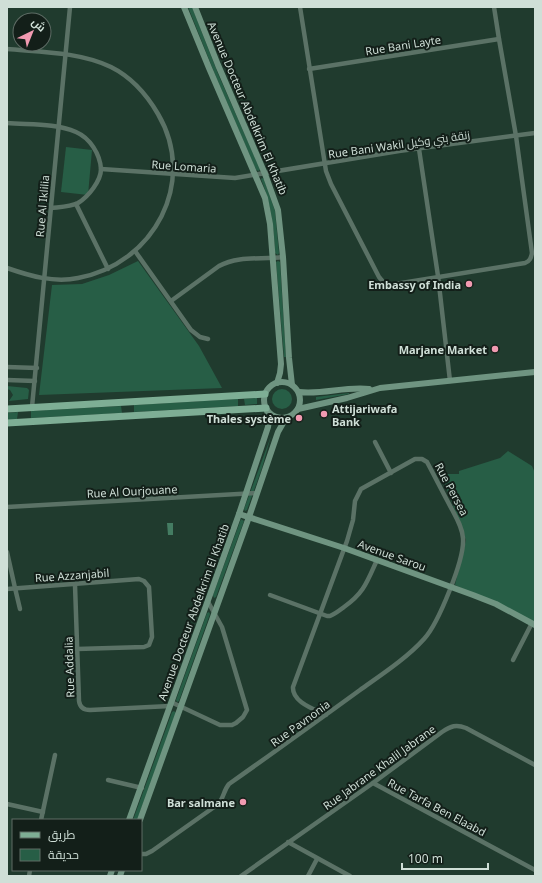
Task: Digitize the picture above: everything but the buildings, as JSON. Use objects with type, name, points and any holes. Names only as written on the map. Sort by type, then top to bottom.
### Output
[{"type":"main road","name":"Avenue Docteur Abdelkrim El Khatib","points":[[184,7],[265,198],[268,210],[281,364],[277,383]]},
{"type":"main road","name":"Avenue Docteur Abdelkrim El Khatib","points":[[195,7],[218,66],[265,174],[278,210],[283,257],[292,385]]},
{"type":"main road","points":[[298,409],[371,390],[404,384],[450,381],[535,372]]},
{"type":"main road","points":[[140,819],[278,432],[286,418],[295,413],[298,409],[300,401],[298,392],[292,385],[282,382],[269,387],[265,394],[264,401],[267,409],[276,417],[286,418]]},
{"type":"main road","points":[[298,392],[311,393],[356,388],[371,390]]},
{"type":"main road","points":[[7,409],[265,394]]},
{"type":"main road","name":"Avenue Docteur Abdelkrim El Khatib","points":[[129,819],[142,788],[207,600],[239,514],[268,427],[269,421],[267,409]]},
{"type":"main road","points":[[7,423],[267,409]]},
{"type":"main road","name":"Avenue Sarou","points":[[239,514],[344,548],[489,601],[533,624]]},
{"type":"street","name":"Rue Al Iklilia","points":[[32,407],[70,7]]},
{"type":"street","points":[[300,7],[325,164],[331,184],[379,276],[384,283],[392,285],[438,276],[525,263],[530,260],[532,252],[516,136],[494,7]]},
{"type":"street","name":"Rue Bani Layte","points":[[309,69],[499,40]]},
{"type":"street","points":[[7,49],[89,59],[111,67],[131,81],[153,105],[168,136],[173,160],[173,174],[166,208],[154,230],[135,251],[123,261],[108,269],[78,278],[44,279],[7,268]]},
{"type":"street","points":[[7,123],[59,127],[76,132],[87,139],[97,154],[101,170],[91,191],[76,204],[51,208]]},
{"type":"street","name":"Rue Bani Wakil زنقة بني وكيل","points":[[265,174],[535,132]]},
{"type":"street","points":[[419,149],[438,276],[450,381]]},
{"type":"street","name":"Rue Lomaria","points":[[101,170],[228,178],[265,174]]},
{"type":"street","points":[[76,204],[108,269]]},
{"type":"street","points":[[135,251],[191,330],[200,337],[208,339]]},
{"type":"street","points":[[171,301],[220,266],[228,262],[249,258],[283,257]]},
{"type":"street","points":[[7,367],[36,368]]},
{"type":"street","points":[[7,380],[35,381]]},
{"type":"street","points":[[375,442],[391,473]]},
{"type":"street","name":"Rue Persea","points":[[326,715],[300,701],[294,696],[293,691],[351,528],[355,501],[358,494],[362,490],[416,459],[425,460],[427,462],[463,532],[463,544],[451,587]]},
{"type":"street","name":"Rue Al Ourjouane","points":[[7,507],[257,493]]},
{"type":"street","points":[[7,552],[14,588],[20,608]]},
{"type":"street","points":[[270,595],[327,616],[334,614],[355,598],[365,587],[377,560]]},
{"type":"street","name":"Rue Azzanjabil","points":[[7,589],[139,580],[144,581],[149,587],[152,637],[151,643],[144,647],[77,649]]},
{"type":"street","name":"Rue Addalia","points":[[75,584],[79,701],[82,708],[90,710],[171,704]]},
{"type":"street","name":"Rue Pavnonia","points":[[142,854],[152,851],[217,805],[222,799],[229,784],[326,715],[409,653],[425,639],[435,622],[451,587]]},
{"type":"street","points":[[171,704],[181,706],[220,725],[232,725],[236,723],[243,717],[247,710],[222,627],[207,600]]},
{"type":"street","points":[[513,660],[533,624]]},
{"type":"street","name":"Rue Jabrane Khalil Jabrane","points":[[241,876],[373,783],[442,732],[456,725],[466,728],[535,765]]},
{"type":"street","points":[[41,819],[55,755]]},
{"type":"street","points":[[108,780],[142,788]]},
{"type":"street","name":"Rue Tarfa Ben Elaabd","points":[[373,783],[535,870]]},
{"type":"street","points":[[7,804],[43,812]]},
{"type":"street","points":[[288,842],[350,876]]},
{"type":"street","points":[[308,876],[317,859]]},
{"type":"green space","points":[[188,7],[192,7],[219,76],[260,169],[259,171],[256,170]]},
{"type":"green space","points":[[66,147],[92,150],[88,195],[61,192]]},
{"type":"green space","points":[[261,179],[264,179],[275,211],[278,255],[275,253],[271,216]]},
{"type":"green space","points":[[138,261],[199,346],[222,388],[39,395],[52,285],[82,284],[109,275]]},
{"type":"green space","points":[[276,262],[280,262],[286,357],[284,357]]},
{"type":"green space","points":[[7,386],[27,388],[29,390],[28,399],[9,401],[13,395],[10,390],[7,389]]},
{"type":"green space","points":[[282,389],[289,392],[292,399],[289,406],[282,409],[275,406],[272,399],[275,392]]},
{"type":"green space","points":[[349,394],[316,400],[316,397]]},
{"type":"green space","points":[[257,398],[257,404],[245,405],[244,399]]},
{"type":"green space","points":[[238,399],[238,406],[134,412],[134,405]]},
{"type":"green space","points":[[121,406],[122,413],[31,418],[31,411]]},
{"type":"green space","points":[[18,412],[17,419],[7,420],[7,413]]},
{"type":"green space","points":[[271,436],[262,468],[247,510],[245,511],[244,509]]},
{"type":"green space","points":[[508,451],[532,466],[535,473],[535,623],[455,585],[466,540],[441,474],[459,474],[459,471],[500,458]]},
{"type":"green space","points":[[241,519],[244,521],[216,597],[214,598],[213,595]]},
{"type":"green space","points":[[209,612],[210,614],[179,701],[177,702],[176,700],[207,613]]},
{"type":"green space","points":[[174,711],[176,713],[137,819],[133,819],[172,712]]},
{"type":"shaded area","points":[[167,523],[173,523],[173,535],[168,535]]},
{"type":"place","name":"Embassy of India","points":[[469,284]]},
{"type":"place","name":"Marjane Market","points":[[495,349]]},
{"type":"place","name":"Attijariwafa Bank","points":[[324,414]]},
{"type":"place","name":"Thales système","points":[[299,418]]},
{"type":"place","name":"Bar salmane","points":[[243,802]]}]
